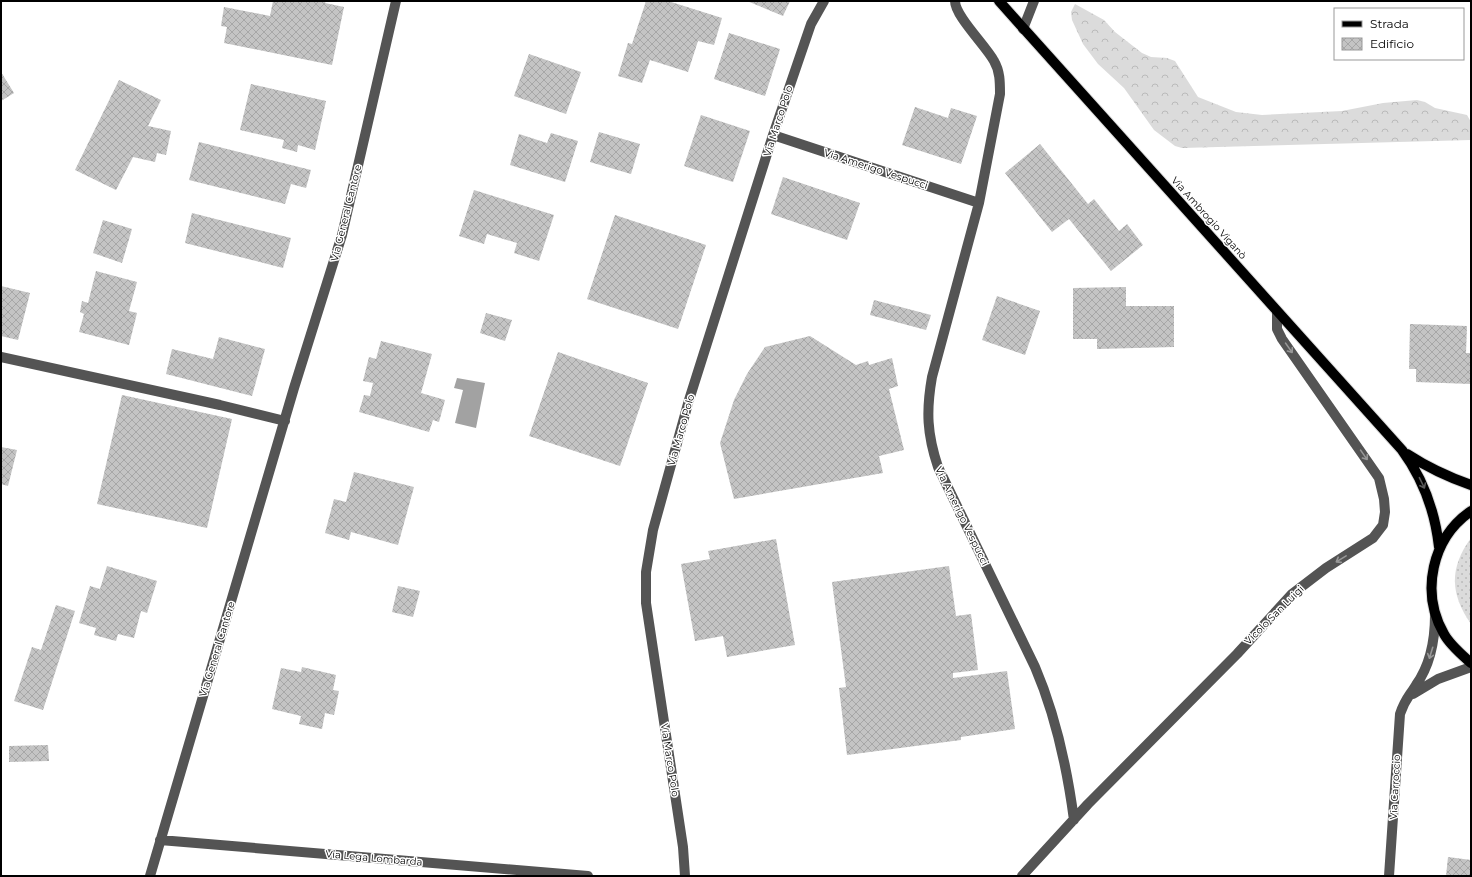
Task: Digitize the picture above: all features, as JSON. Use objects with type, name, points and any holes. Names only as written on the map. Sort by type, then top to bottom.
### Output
[{"type":"main road","name":"Via Ambrogio Viganò","points":[[998,1],[1277,313],[1402,450],[1424,486],[1437,526],[1439,547]]},
{"type":"main road","name":"Via Ambrogio Viganò","points":[[1402,450],[1427,466],[1455,480],[1471,485]]},
{"type":"main road","name":"Via Ambrogio Viganò","points":[[1471,511],[1452,528],[1439,547],[1433,569],[1431,592],[1435,615],[1444,634],[1457,651],[1471,663]]},
{"type":"street","name":"Via General Cantore","points":[[150,876],[285,421],[342,235],[396,1]]},
{"type":"street","name":"Via Marco Polo","points":[[685,876],[684,847],[646,603],[646,572],[653,530],[689,400],[773,135],[811,24],[824,1]]},
{"type":"street","name":"Via Amerigo Vespucci","points":[[955,1],[960,14],[994,61],[1000,77],[1000,94],[979,203],[932,377],[927,403],[928,429],[938,467],[1035,667],[1048,698],[1067,771],[1074,820]]},
{"type":"street","points":[[1024,29],[1034,1]]},
{"type":"street","name":"Via Amerigo Vespucci","points":[[773,135],[979,203]]},
{"type":"street","name":"Vicolo San Luigi","points":[[1022,876],[1292,594],[1326,568],[1373,538],[1382,526],[1385,506],[1379,478],[1282,339],[1277,328],[1277,313]]},
{"type":"street","points":[[1,357],[220,405],[285,421]]},
{"type":"street","name":"Via Carroccio","points":[[1389,876],[1396,795],[1400,714],[1404,699],[1416,685],[1426,669],[1432,651],[1435,633],[1435,615]]},
{"type":"street","points":[[1404,699],[1438,679],[1471,667]]},
{"type":"street","name":"Via Lega Lombarda","points":[[160,840],[588,876]]},
{"type":"green space","points":[[1075,4],[1104,20],[1115,32],[1142,53],[1151,57],[1167,58],[1175,61],[1198,97],[1236,112],[1262,115],[1342,111],[1383,103],[1417,100],[1425,102],[1435,108],[1467,115],[1471,122],[1471,140],[1182,148],[1175,146],[1154,130],[1124,88],[1098,64],[1083,44],[1072,20],[1071,12]]},
{"type":"green space","points":[[1471,538],[1471,624],[1459,602],[1455,581],[1459,560]]},
{"type":"shaded area","points":[[457,378],[485,383],[476,428],[455,423],[463,390],[454,388]]},
{"type":"building","points":[[273,1],[326,1],[325,3],[344,7],[332,65],[224,43],[227,27],[221,26],[224,7],[270,16]]},
{"type":"building","points":[[646,1],[668,1],[722,18],[714,45],[698,41],[688,72],[650,60],[642,83],[618,76],[628,43],[632,44]]},
{"type":"building","points":[[747,1],[790,1],[783,16]]},
{"type":"building","points":[[729,33],[780,49],[765,96],[714,79]]},
{"type":"building","points":[[529,54],[581,72],[566,114],[514,96]]},
{"type":"building","points":[[1,72],[14,93],[1,101]]},
{"type":"building","points":[[119,80],[161,100],[148,126],[171,131],[166,155],[157,153],[155,162],[133,157],[116,190],[75,170]]},
{"type":"building","points":[[251,84],[326,101],[315,150],[298,145],[297,152],[282,148],[284,140],[240,130]]},
{"type":"building","points":[[915,107],[948,118],[951,108],[977,116],[961,164],[902,145]]},
{"type":"building","points":[[701,115],[750,131],[733,182],[684,166]]},
{"type":"building","points":[[599,132],[640,144],[631,174],[590,162]]},
{"type":"building","points":[[551,133],[578,141],[565,182],[510,165],[519,134],[547,143]]},
{"type":"building","points":[[199,142],[311,170],[306,188],[291,184],[285,204],[189,180]]},
{"type":"building","points":[[1040,144],[1088,204],[1094,199],[1119,231],[1127,224],[1143,245],[1111,271],[1069,219],[1052,232],[1005,173]]},
{"type":"building","points":[[783,177],[860,203],[847,240],[771,214]]},
{"type":"building","points":[[474,190],[554,215],[539,261],[514,253],[517,243],[487,234],[484,244],[459,236]]},
{"type":"building","points":[[192,213],[291,238],[283,268],[185,243]]},
{"type":"building","points":[[615,215],[706,245],[678,329],[587,299]]},
{"type":"building","points":[[103,220],[132,229],[122,263],[93,253]]},
{"type":"building","points":[[96,271],[137,282],[129,311],[137,313],[129,345],[79,332],[84,314],[80,312],[82,301],[88,303]]},
{"type":"building","points":[[1,286],[30,293],[18,340],[1,336]]},
{"type":"building","points":[[1126,287],[1126,306],[1174,306],[1174,347],[1097,349],[1097,339],[1073,339],[1073,288]]},
{"type":"building","points":[[997,296],[1040,311],[1025,355],[982,340]]},
{"type":"building","points":[[874,300],[931,315],[926,330],[870,315]]},
{"type":"building","points":[[486,313],[512,320],[505,341],[480,333]]},
{"type":"building","points":[[1410,324],[1467,326],[1466,353],[1471,353],[1471,384],[1416,382],[1416,369],[1409,369]]},
{"type":"building","points":[[810,336],[856,365],[868,361],[869,365],[892,358],[898,386],[889,389],[904,450],[879,456],[883,473],[734,499],[720,443],[734,400],[747,374],[765,347]]},
{"type":"building","points":[[219,337],[265,349],[252,396],[166,374],[172,349],[213,359]]},
{"type":"building","points":[[381,341],[432,354],[421,393],[445,400],[439,422],[433,420],[429,432],[359,412],[364,395],[370,396],[373,383],[363,381],[369,357],[376,359]]},
{"type":"building","points":[[558,352],[648,383],[620,466],[529,436]]},
{"type":"building","points":[[122,395],[232,419],[207,528],[97,504]]},
{"type":"building","points":[[1,447],[17,450],[8,486],[1,484]]},
{"type":"building","points":[[354,472],[414,487],[398,545],[351,532],[349,540],[325,533],[334,499],[346,502]]},
{"type":"building","points":[[776,539],[795,645],[727,657],[723,636],[695,641],[681,564],[710,559],[708,551]]},
{"type":"building","points":[[107,566],[157,581],[147,613],[141,611],[134,638],[118,634],[116,641],[94,635],[96,628],[79,623],[90,586],[100,589]]},
{"type":"building","points":[[949,566],[956,616],[971,614],[978,670],[953,673],[953,678],[1007,671],[1015,729],[961,737],[961,740],[847,755],[839,688],[846,687],[832,582]]},
{"type":"building","points":[[398,586],[420,591],[413,617],[392,612]]},
{"type":"building","points":[[56,605],[75,611],[43,710],[14,701],[32,647],[41,650]]},
{"type":"building","points":[[302,667],[336,675],[333,690],[339,691],[334,715],[325,713],[322,729],[299,724],[301,716],[272,709],[281,668],[301,672]]},
{"type":"building","points":[[48,745],[49,761],[9,762],[9,746]]},
{"type":"building","points":[[1448,857],[1471,860],[1471,876],[1446,876]]}]
